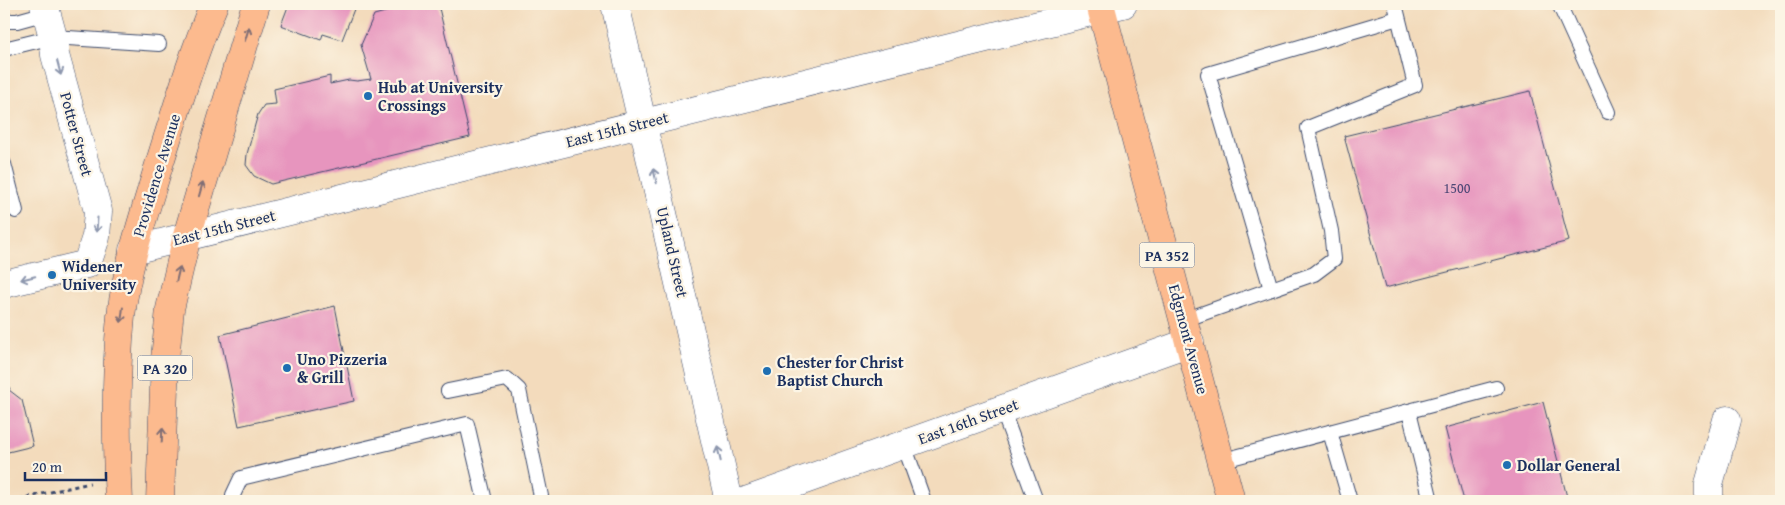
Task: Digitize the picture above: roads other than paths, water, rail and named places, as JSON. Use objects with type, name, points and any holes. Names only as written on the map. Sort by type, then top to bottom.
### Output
[{"type":"main road","name":"Providence Avenue","points":[[118,489],[118,366],[122,314],[133,250],[199,40],[214,4]]},
{"type":"main road","name":"PA 320","points":[[160,501],[165,359],[170,309],[187,236],[256,4]]},
{"type":"main road","name":"Edgmont Avenue","points":[[1108,6],[1187,331],[1231,501]]},
{"type":"street","name":"Upland Street","points":[[615,4],[729,501]]},
{"type":"street","name":"East 15th Street","points":[[133,250],[1108,6]]},
{"type":"street","name":"Potter Street","points":[[4,284],[87,264],[96,237],[98,211],[55,54],[48,18]]},
{"type":"street","name":"East 16th Street","points":[[746,501],[1002,410],[1187,331]]},
{"type":"street","points":[[1709,501],[1709,484],[1727,420]]},
{"type":"lane","points":[[1187,331],[1271,289],[1314,274],[1334,259],[1331,231],[1308,128],[1415,85],[1395,4]]},
{"type":"lane","points":[[1559,4],[1608,112]]},
{"type":"lane","points":[[4,49],[48,18]]},
{"type":"lane","points":[[4,21],[48,18],[159,44]]},
{"type":"lane","points":[[1271,289],[1208,74],[1398,18]]},
{"type":"lane","points":[[4,164],[16,211]]},
{"type":"lane","points":[[448,391],[508,379],[519,390],[542,501]]},
{"type":"lane","points":[[1220,460],[1496,388]]},
{"type":"lane","points":[[1002,410],[1036,501]]},
{"type":"lane","points":[[1410,411],[1431,501]]},
{"type":"lane","points":[[233,501],[233,495],[241,478],[466,424],[483,501]]},
{"type":"lane","points":[[1330,432],[1350,501]]},
{"type":"lane","points":[[904,444],[924,501]]},
{"type":"place","name":"Hub at University Crossings","points":[[368,96]]},
{"type":"place","name":"Widener University","points":[[52,275]]},
{"type":"place","name":"Uno Pizzeria & Grill","points":[[287,368]]},
{"type":"place","name":"Chester for Christ Baptist Church","points":[[767,371]]},
{"type":"place","name":"Dollar General","points":[[1507,465]]}]
